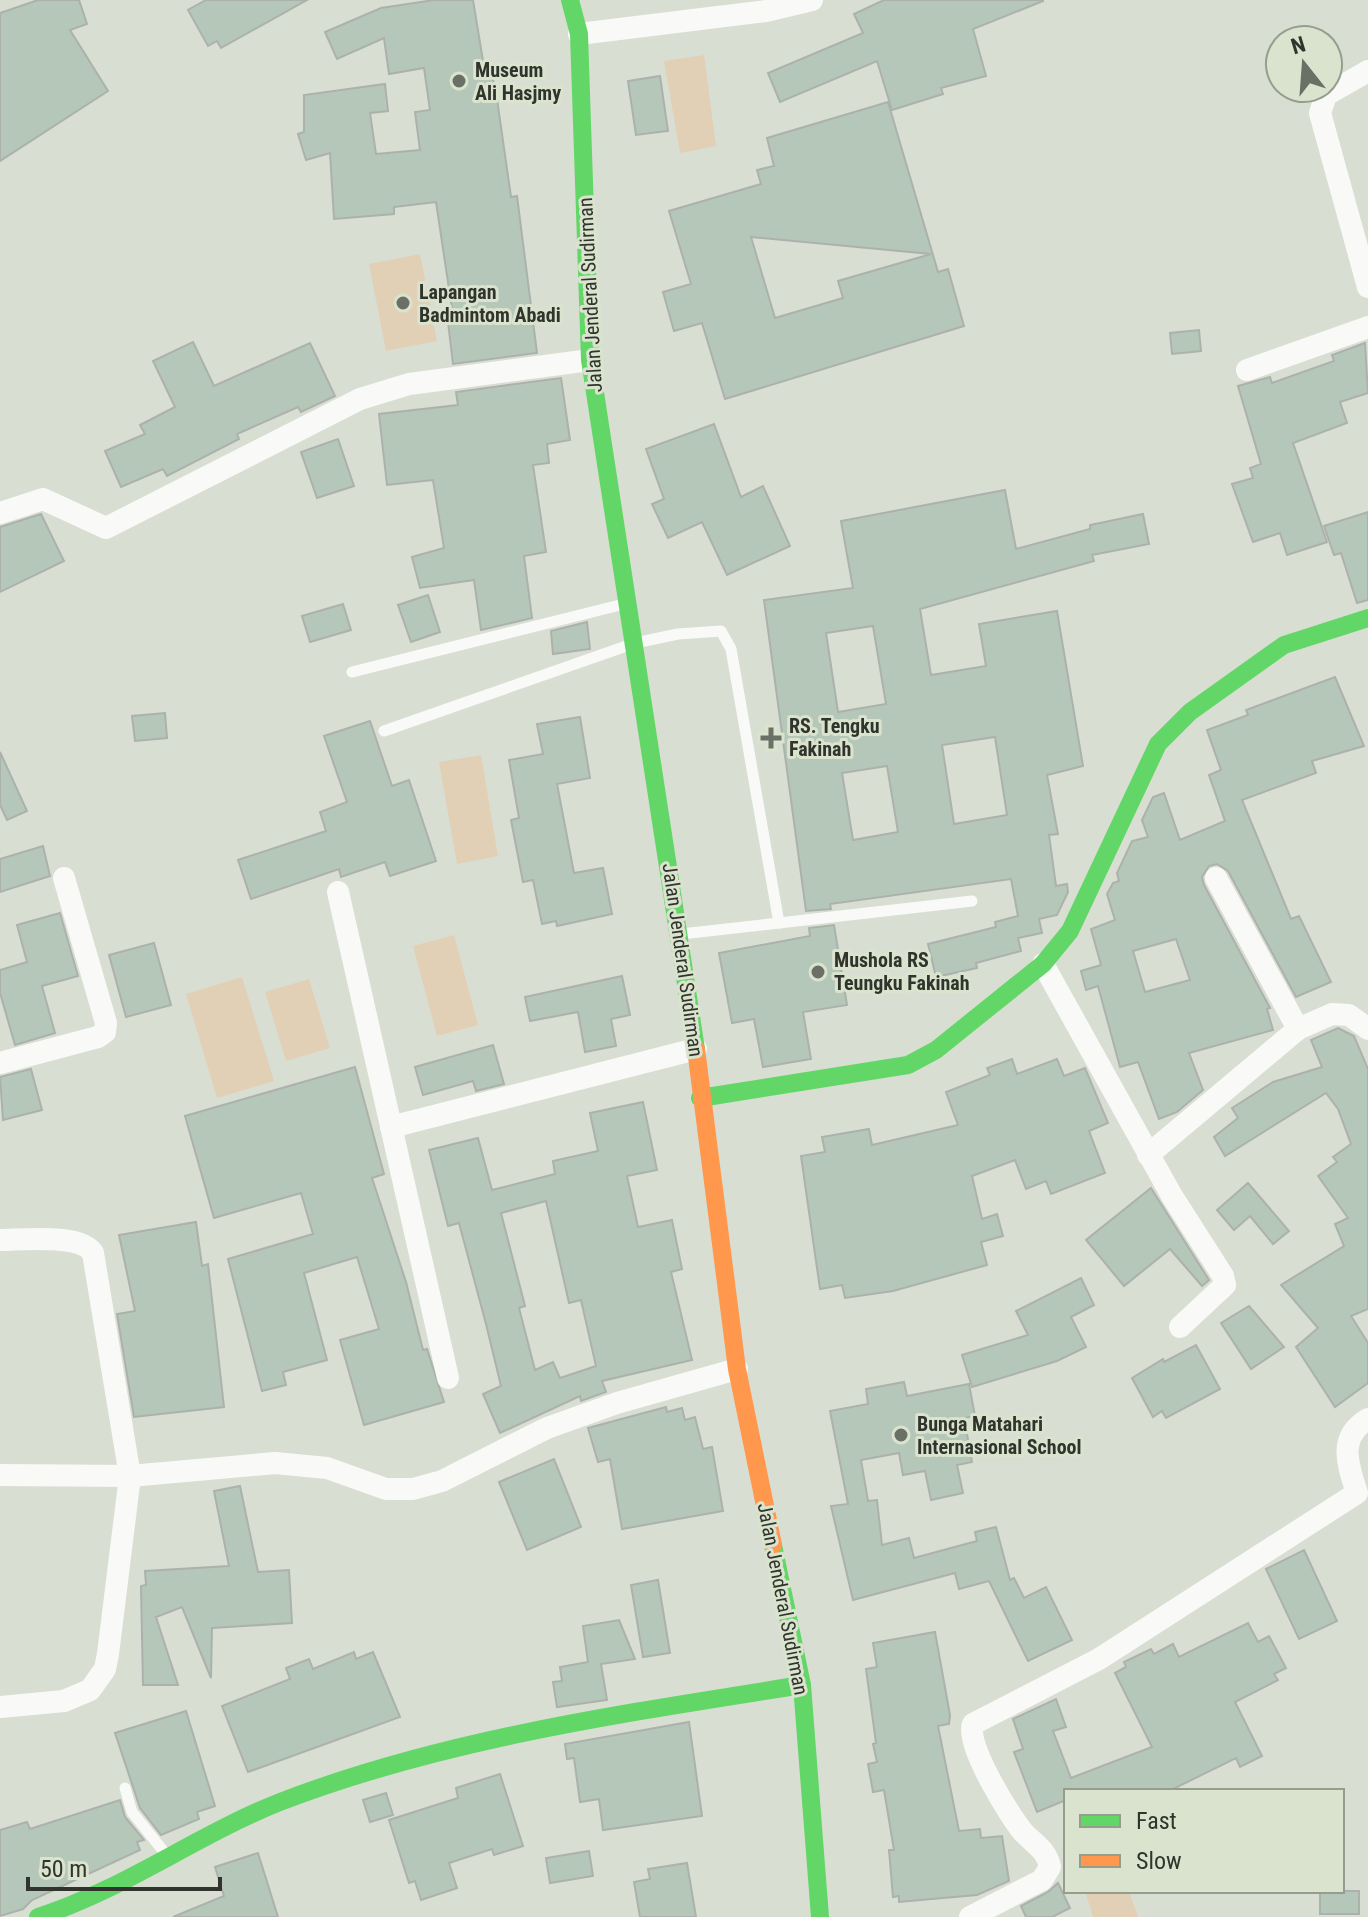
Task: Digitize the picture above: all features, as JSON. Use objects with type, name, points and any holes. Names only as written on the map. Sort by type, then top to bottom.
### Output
[{"type":"street","name":"Jalan Jenderal Sudirman","points":[[570,0],[579,34],[590,360],[681,935],[737,1369],[802,1685],[820,1917]]},
{"type":"street","points":[[579,34],[766,11],[812,0]]},
{"type":"street","points":[[1368,71],[1326,95],[1320,113],[1368,287]]},
{"type":"street","points":[[1247,370],[1368,327]]},
{"type":"street","points":[[0,513],[43,499],[106,528],[360,399],[409,384],[590,360]]},
{"type":"street","points":[[700,1098],[908,1065],[936,1050],[1043,964],[1070,931],[1158,744],[1190,712],[1284,645],[1368,618]]},
{"type":"street","points":[[0,1063],[98,1037],[106,1028],[64,878]]},
{"type":"street","points":[[1216,878],[1298,1029]]},
{"type":"street","points":[[338,892],[448,1378]]},
{"type":"street","points":[[1043,964],[1148,1155],[1225,1282],[1220,1294],[1180,1327]]},
{"type":"street","points":[[1148,1155],[1298,1029],[1332,1014],[1349,1015],[1368,1029]]},
{"type":"street","points":[[391,1127],[696,1049]]},
{"type":"street","points":[[0,1240],[75,1241],[89,1247],[93,1253],[130,1476],[105,1669],[90,1690],[64,1701],[0,1707]]},
{"type":"street","points":[[0,1475],[130,1476],[250,1464],[304,1464],[327,1468],[386,1489],[413,1489],[442,1481],[547,1428],[617,1403],[737,1369]]},
{"type":"street","points":[[970,1917],[1042,1880],[1050,1867],[1046,1854],[1024,1832],[997,1791],[972,1740],[973,1724],[1099,1659],[1362,1497],[1348,1467],[1347,1443],[1357,1427],[1368,1419]]},
{"type":"street","points":[[45,1916],[224,1825],[305,1793],[445,1752],[550,1728],[802,1685]]},
{"type":"lane","points":[[352,672],[629,603]]},
{"type":"lane","points":[[384,731],[635,643],[678,634],[721,631],[726,635],[731,649],[779,923]]},
{"type":"lane","points":[[681,935],[972,901]]},
{"type":"lane","points":[[125,1788],[132,1812],[168,1856]]},
{"type":"shaded area","points":[[704,55],[716,146],[680,153],[664,61]]},
{"type":"shaded area","name":"Lapangan Badmintom Abadi","points":[[420,254],[437,341],[386,351],[369,264]]},
{"type":"shaded area","points":[[481,755],[498,856],[457,864],[439,762]]},
{"type":"shaded area","points":[[454,935],[478,1025],[437,1036],[413,946]]},
{"type":"shaded area","points":[[242,977],[274,1081],[217,1098],[186,994]]},
{"type":"shaded area","points":[[309,979],[330,1048],[286,1061],[265,992]]},
{"type":"shaded area","points":[[1086,1893],[1130,1893],[1138,1917],[1093,1917]]},
{"type":"building","points":[[38,0],[79,0],[87,24],[70,30],[108,91],[0,161],[0,13]]},
{"type":"building","points":[[206,0],[307,0],[221,48],[217,41],[208,46],[188,10]]},
{"type":"building","points":[[434,0],[473,0],[483,61],[489,60],[497,99],[511,197],[517,196],[537,353],[453,364],[448,322],[454,322],[436,202],[394,207],[394,214],[334,219],[330,153],[306,160],[298,134],[304,132],[304,95],[385,84],[388,111],[370,113],[376,154],[420,150],[415,112],[430,110],[424,68],[389,74],[384,38],[337,59],[325,32],[381,8]]},
{"type":"building","points":[[884,0],[1043,1],[973,29],[986,76],[941,88],[943,94],[892,110],[877,61],[780,102],[768,73],[863,33],[854,14]]},
{"type":"building","points":[[660,76],[668,131],[636,135],[628,81]]},
{"type":"building","points":[[888,102],[938,272],[948,269],[964,326],[725,399],[702,323],[674,331],[663,292],[691,284],[669,211],[761,184],[757,170],[774,166],[767,138]],"holes":[[[751,237],[931,254],[838,281],[843,298],[775,318]]]},
{"type":"building","points":[[1199,330],[1201,351],[1172,354],[1170,333]]},
{"type":"building","points":[[193,342],[214,386],[310,343],[335,396],[301,412],[298,407],[237,434],[239,439],[167,476],[163,469],[121,487],[105,451],[145,434],[140,425],[175,407],[153,361]]},
{"type":"building","points":[[1365,343],[1368,393],[1340,402],[1347,423],[1293,443],[1327,542],[1287,555],[1280,533],[1253,542],[1232,484],[1253,478],[1250,468],[1261,464],[1238,386],[1270,377],[1272,383],[1334,361],[1332,355]]},
{"type":"building","points":[[561,378],[570,440],[547,444],[549,463],[533,465],[546,552],[524,556],[532,618],[481,630],[474,580],[420,588],[412,557],[444,548],[433,480],[387,485],[379,414],[458,405],[456,392]]},
{"type":"building","points":[[714,424],[741,497],[763,486],[790,546],[727,575],[702,522],[668,538],[652,504],[664,499],[646,449]]},
{"type":"building","points":[[338,439],[354,486],[317,498],[301,452]]},
{"type":"building","points":[[1005,490],[1016,549],[1090,529],[1090,525],[1143,514],[1149,544],[1092,555],[1094,561],[920,609],[931,675],[986,666],[979,624],[1057,611],[1083,766],[1047,775],[1058,834],[1049,835],[1056,886],[1067,884],[1068,892],[1057,915],[1039,919],[1042,933],[1018,938],[1021,951],[976,963],[977,968],[936,977],[928,944],[996,927],[995,922],[1018,916],[1011,879],[830,904],[831,909],[806,911],[764,600],[853,588],[841,521]],"holes":[[[873,626],[886,704],[838,712],[826,633]],[[995,737],[1007,815],[954,824],[942,745]],[[887,766],[898,832],[853,840],[842,773]]]},
{"type":"building","points":[[1368,512],[1368,600],[1357,603],[1341,553],[1334,555],[1324,526]]},
{"type":"building","points":[[41,514],[64,561],[0,592],[0,527]]},
{"type":"building","points":[[428,595],[440,632],[411,642],[398,605]]},
{"type":"building","points":[[343,604],[351,630],[310,642],[302,616]]},
{"type":"building","points":[[587,622],[590,649],[553,654],[551,631]]},
{"type":"building","points":[[1335,677],[1364,746],[1312,761],[1316,773],[1242,800],[1291,919],[1299,916],[1331,982],[1296,997],[1228,871],[1217,864],[1209,866],[1202,877],[1204,885],[1270,1008],[1267,1009],[1273,1030],[1189,1053],[1203,1090],[1177,1112],[1159,1119],[1138,1062],[1120,1067],[1098,986],[1086,990],[1081,971],[1101,965],[1091,929],[1115,920],[1107,894],[1113,883],[1119,881],[1117,873],[1132,841],[1148,837],[1142,820],[1153,797],[1164,793],[1180,840],[1225,821],[1209,775],[1221,770],[1207,730],[1248,715],[1246,710]],"holes":[[[1176,939],[1190,980],[1145,992],[1133,951]]]},
{"type":"building","points":[[165,713],[167,738],[135,741],[132,716]]},
{"type":"building","points":[[580,717],[590,778],[557,784],[574,873],[603,868],[612,914],[557,926],[556,921],[542,924],[533,880],[523,882],[511,820],[519,818],[509,760],[543,754],[537,724]]},
{"type":"building","points":[[370,721],[392,786],[409,780],[436,861],[390,876],[385,862],[341,877],[339,869],[251,899],[238,860],[326,831],[320,812],[347,802],[324,736]]},
{"type":"building","points":[[0,752],[27,811],[7,820],[0,805]]},
{"type":"building","points":[[43,846],[50,876],[0,892],[0,859]]},
{"type":"building","points":[[60,913],[78,976],[42,986],[55,1033],[15,1045],[0,993],[0,970],[27,962],[17,925]]},
{"type":"building","points":[[834,925],[847,1005],[803,1012],[811,1059],[763,1067],[754,1019],[732,1023],[719,953],[810,936],[809,928]]},
{"type":"building","points":[[154,943],[171,1005],[126,1017],[109,955]]},
{"type":"building","points":[[622,976],[630,1015],[611,1019],[616,1046],[585,1052],[578,1012],[530,1021],[525,997]]},
{"type":"building","points":[[1338,1028],[1354,1036],[1368,1069],[1368,1309],[1351,1316],[1368,1343],[1368,1383],[1335,1407],[1296,1347],[1318,1328],[1281,1285],[1344,1246],[1335,1224],[1348,1218],[1318,1176],[1337,1162],[1333,1157],[1351,1144],[1338,1109],[1326,1093],[1225,1156],[1214,1137],[1238,1118],[1232,1108],[1273,1082],[1322,1067],[1311,1040]]},
{"type":"building","points":[[493,1045],[504,1084],[476,1091],[473,1081],[423,1095],[415,1067]]},
{"type":"building","points":[[1012,1059],[1017,1074],[1057,1059],[1064,1076],[1085,1068],[1108,1123],[1089,1131],[1105,1173],[1051,1194],[1046,1181],[1026,1189],[1015,1160],[972,1176],[982,1219],[997,1214],[1003,1236],[981,1242],[987,1265],[893,1291],[845,1298],[842,1285],[820,1289],[801,1156],[825,1152],[822,1137],[869,1129],[872,1145],[958,1125],[946,1092],[990,1075],[987,1068]]},
{"type":"building","points":[[355,1067],[384,1174],[372,1178],[406,1282],[423,1350],[427,1349],[444,1402],[364,1425],[340,1340],[379,1329],[357,1257],[304,1273],[327,1360],[283,1372],[286,1385],[262,1391],[228,1259],[313,1234],[301,1193],[214,1218],[185,1116]]},
{"type":"building","points":[[31,1069],[42,1110],[3,1120],[0,1077]]},
{"type":"building","points":[[643,1102],[657,1170],[627,1176],[638,1227],[672,1220],[682,1269],[671,1272],[692,1360],[602,1381],[606,1392],[581,1401],[580,1396],[500,1433],[483,1394],[501,1386],[486,1324],[459,1223],[448,1226],[429,1150],[478,1138],[492,1190],[555,1174],[553,1161],[598,1151],[590,1113]],"holes":[[[546,1201],[569,1303],[581,1300],[596,1366],[560,1378],[553,1362],[535,1370],[519,1308],[525,1306],[501,1213]]]},
{"type":"building","points":[[1248,1183],[1289,1231],[1273,1244],[1250,1216],[1234,1230],[1217,1210]]},
{"type":"building","points":[[1151,1188],[1209,1280],[1202,1286],[1170,1249],[1124,1286],[1086,1240]]},
{"type":"building","points":[[196,1222],[202,1266],[208,1264],[224,1407],[134,1417],[117,1314],[135,1311],[119,1235]]},
{"type":"building","points":[[1081,1278],[1094,1305],[1071,1317],[1086,1347],[1057,1361],[972,1387],[962,1355],[1028,1335],[1016,1311]]},
{"type":"building","points":[[1249,1306],[1284,1347],[1251,1369],[1221,1323]]},
{"type":"building","points":[[1196,1345],[1220,1389],[1166,1418],[1162,1411],[1153,1417],[1132,1378],[1163,1359],[1164,1362]]},
{"type":"building","points":[[904,1382],[907,1396],[969,1384],[975,1416],[964,1418],[972,1462],[957,1465],[963,1493],[931,1500],[925,1471],[903,1475],[899,1453],[861,1460],[868,1501],[877,1500],[882,1545],[909,1538],[914,1558],[977,1541],[975,1532],[996,1527],[1010,1580],[1014,1578],[1024,1598],[1046,1587],[1072,1640],[1028,1661],[989,1581],[959,1589],[955,1573],[853,1600],[831,1506],[848,1504],[830,1411],[868,1404],[866,1389]]},
{"type":"building","points":[[666,1407],[667,1412],[682,1408],[685,1420],[695,1417],[703,1449],[712,1447],[723,1511],[622,1529],[610,1459],[598,1462],[588,1428]]},
{"type":"building","points":[[554,1459],[581,1527],[527,1550],[499,1482]]},
{"type":"building","points":[[240,1486],[258,1572],[289,1570],[292,1623],[212,1628],[211,1678],[182,1607],[156,1617],[178,1685],[143,1685],[141,1586],[146,1585],[145,1571],[229,1566],[214,1491]]},
{"type":"building","points":[[1304,1550],[1337,1621],[1299,1639],[1266,1569]]},
{"type":"building","points":[[658,1580],[670,1653],[643,1657],[631,1585]]},
{"type":"building","points":[[619,1620],[635,1659],[601,1664],[607,1700],[557,1707],[553,1682],[562,1681],[560,1667],[588,1662],[583,1626]]},
{"type":"building","points":[[1248,1623],[1258,1642],[1269,1636],[1286,1668],[1274,1674],[1278,1680],[1235,1702],[1262,1756],[1240,1767],[1236,1758],[1173,1789],[1064,1789],[1064,1801],[1037,1812],[1014,1752],[1023,1749],[1013,1719],[1056,1699],[1066,1727],[1053,1731],[1071,1778],[1152,1747],[1115,1673],[1126,1667],[1124,1662],[1151,1649],[1154,1654],[1173,1644],[1179,1657]]},
{"type":"building","points":[[935,1632],[950,1715],[949,1724],[938,1726],[959,1831],[980,1829],[981,1838],[1002,1836],[1009,1881],[977,1895],[899,1902],[899,1896],[893,1897],[889,1850],[894,1850],[884,1790],[873,1792],[868,1764],[877,1762],[866,1669],[877,1667],[873,1643]]},
{"type":"building","points":[[354,1652],[356,1659],[373,1652],[400,1717],[248,1772],[222,1706],[290,1679],[286,1668],[309,1659],[313,1669]]},
{"type":"building","points":[[186,1711],[215,1806],[197,1812],[199,1819],[161,1835],[140,1808],[115,1733]]},
{"type":"building","points":[[689,1722],[702,1816],[603,1830],[599,1799],[580,1802],[574,1758],[567,1759],[565,1744]]},
{"type":"building","points":[[500,1774],[523,1846],[494,1855],[492,1849],[449,1863],[457,1888],[421,1900],[415,1881],[409,1883],[389,1820],[458,1798],[456,1788]]},
{"type":"building","points":[[386,1793],[393,1815],[370,1822],[363,1800]]},
{"type":"building","points":[[120,1800],[125,1817],[144,1840],[137,1842],[140,1850],[32,1900],[23,1909],[0,1916],[0,1830],[27,1822],[30,1829]]},
{"type":"building","points":[[589,1851],[593,1876],[550,1883],[546,1858]]},
{"type":"building","points":[[258,1853],[278,1917],[173,1917],[224,1896],[215,1867]]},
{"type":"building","points":[[687,1863],[696,1917],[640,1917],[634,1882],[650,1879],[648,1869]]},
{"type":"building","points":[[1058,1883],[1070,1908],[1052,1917],[1026,1917],[1021,1906]]},
{"type":"building","points":[[1359,1891],[1359,1914],[1320,1914],[1320,1893]]},
{"type":"traffic: fast","points":[[570,0],[579,34],[590,360],[696,1049]]},
{"type":"traffic: fast","points":[[700,1098],[908,1065],[936,1050],[1043,964],[1070,931],[1158,744],[1190,712],[1284,645],[1368,618]]},
{"type":"traffic: fast","points":[[773,1545],[802,1685],[820,1917]]},
{"type":"traffic: fast","points":[[38,1917],[100,1892],[249,1815],[343,1780],[472,1744],[538,1730],[802,1685]]},
{"type":"traffic: slow","points":[[696,1049],[737,1369],[773,1545]]},
{"type":"place","name":"Museum Ali Hasjmy","points":[[459,81]]},
{"type":"place","name":"Lapangan Badmintom Abadi","points":[[403,303]]},
{"type":"place","name":"RS. Tengku Fakinah","points":[[771,738]]},
{"type":"place","name":"Mushola RS Teungku Fakinah","points":[[818,972]]},
{"type":"place","name":"Bunga Matahari Internasional School","points":[[901,1435]]}]
